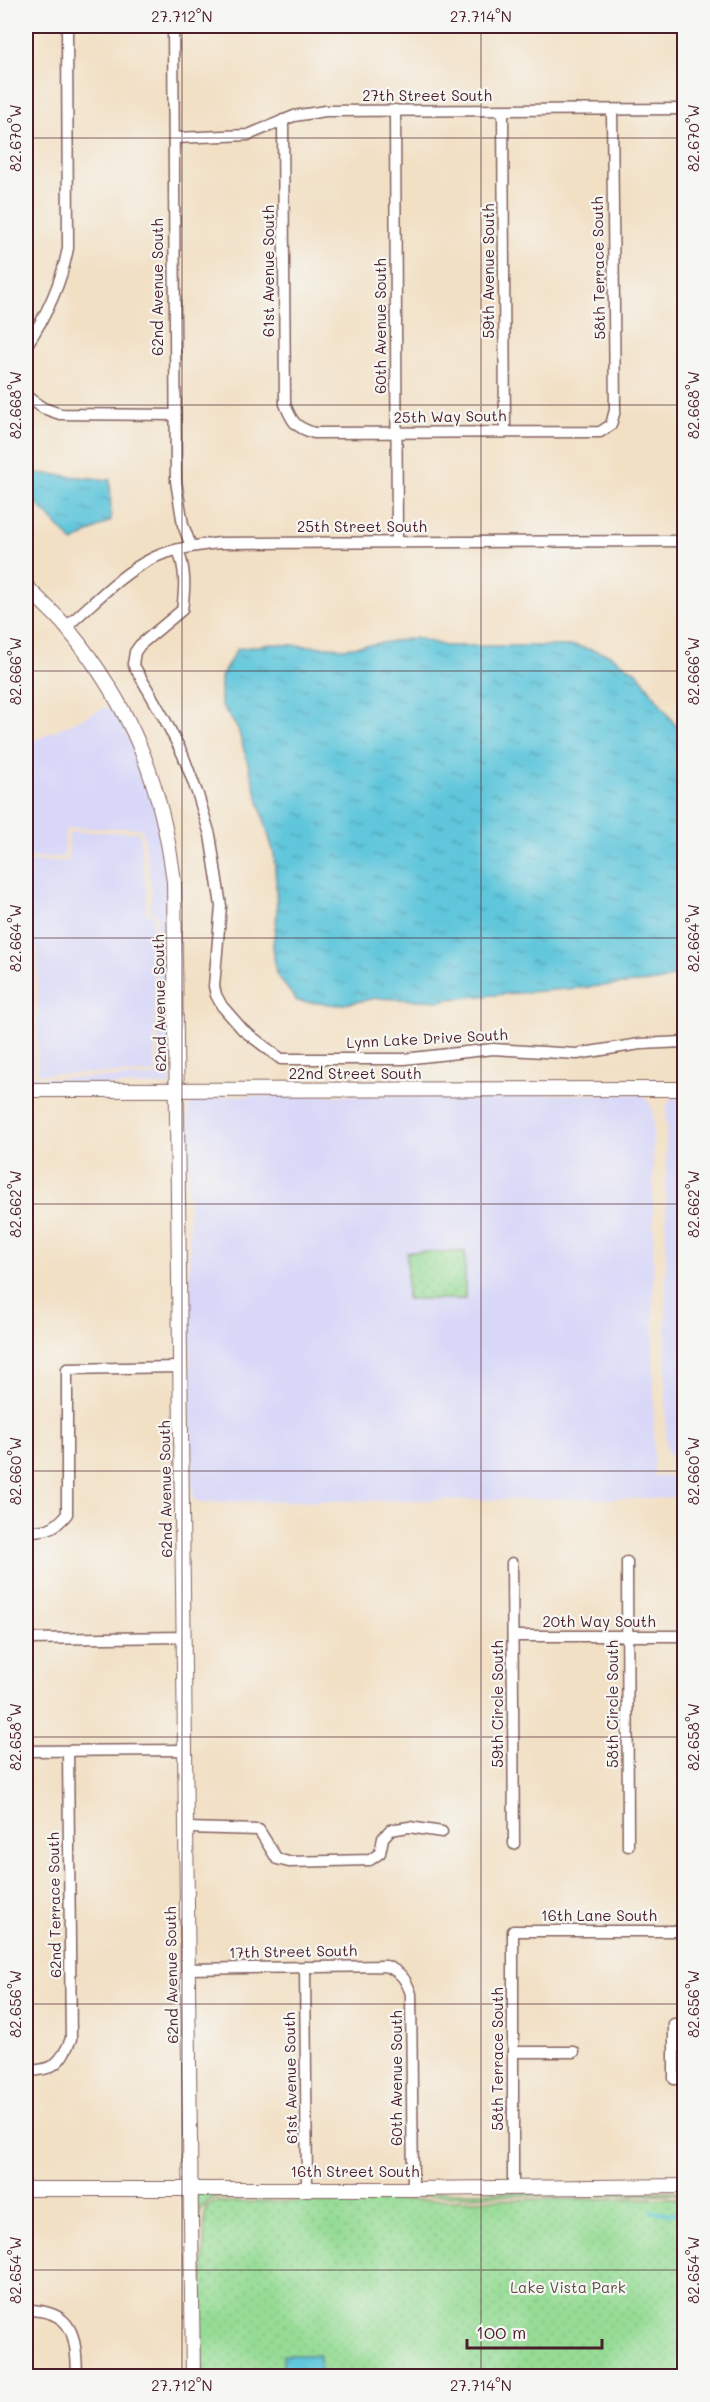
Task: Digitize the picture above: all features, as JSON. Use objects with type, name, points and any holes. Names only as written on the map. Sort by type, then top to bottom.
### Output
[{"type":"street","points":[[26,346],[35,333],[62,278],[68,248],[67,26]]},
{"type":"street","name":"62nd Avenue South","points":[[173,26],[176,481],[178,505],[190,546]]},
{"type":"street","name":"27th Street South","points":[[175,138],[248,135],[283,120],[307,113],[684,109]]},
{"type":"street","name":"58th Terrace South","points":[[611,425],[615,410],[612,110]]},
{"type":"street","name":"60th Avenue South","points":[[395,111],[397,542]]},
{"type":"street","name":"59th Avenue South","points":[[503,111],[505,431]]},
{"type":"street","name":"61st Avenue South","points":[[283,120],[285,404],[291,420]]},
{"type":"street","points":[[26,396],[43,408],[60,414],[175,415]]},
{"type":"street","name":"25th Way South","points":[[291,420],[302,429],[314,433],[600,432],[611,425]]},
{"type":"street","name":"25th Street South","points":[[66,627],[128,574],[154,557],[190,546],[221,543],[684,542]]},
{"type":"street","name":"Lynn Lake Drive South","points":[[178,550],[183,563],[185,587],[182,610],[140,645],[135,652],[133,664],[169,727],[198,795],[210,835],[221,906],[214,986],[222,1006],[243,1030],[281,1059],[404,1059],[494,1049],[577,1054],[640,1044],[684,1042]]},
{"type":"street","name":"62nd Avenue South","points":[[26,586],[66,627],[100,672],[122,707],[151,770],[169,842],[174,882],[193,2376]]},
{"type":"street","name":"22nd Street South","points":[[26,1090],[684,1089]]},
{"type":"street","points":[[26,1532],[43,1531],[57,1526],[67,1514],[67,1369],[180,1367]]},
{"type":"street","name":"58th Circle South","points":[[627,1562],[628,1846]]},
{"type":"street","name":"59th Circle South","points":[[512,1563],[514,1844]]},
{"type":"street","name":"20th Way South","points":[[513,1636],[684,1636]]},
{"type":"street","points":[[26,1639],[184,1637]]},
{"type":"street","points":[[26,1751],[186,1750]]},
{"type":"street","name":"62nd Terrace South","points":[[26,2071],[39,2071],[52,2067],[64,2056],[71,2039],[68,1751]]},
{"type":"street","points":[[187,1828],[259,1830],[277,1858],[289,1862],[370,1860],[380,1853],[383,1838],[390,1830],[409,1827],[442,1832]]},
{"type":"street","name":"58th Terrace South","points":[[513,1931],[513,2187]]},
{"type":"street","name":"16th Lane South","points":[[513,1931],[684,1931]]},
{"type":"street","name":"17th Street South","points":[[188,1968],[386,1966],[397,1971]]},
{"type":"street","name":"61st Avenue South","points":[[305,1967],[308,2189]]},
{"type":"street","name":"60th Avenue South","points":[[397,1971],[407,1980],[411,1994],[412,2189]]},
{"type":"street","points":[[684,2024],[674,2024],[679,2051],[674,2079],[684,2079]]},
{"type":"street","points":[[513,2052],[574,2052]]},
{"type":"street","name":"16th Street South","points":[[26,2190],[684,2186]]},
{"type":"street","points":[[26,2310],[51,2312],[69,2325],[76,2341],[77,2376]]},
{"type":"shaded area","points":[[107,707],[117,712],[151,790],[167,867],[171,1086],[26,1084],[26,948],[33,951],[33,1074],[38,1078],[154,1077],[159,1073],[157,915],[149,911],[152,893],[143,832],[139,828],[69,828],[65,832],[64,857],[26,858],[26,744]]},
{"type":"shaded area","points":[[69,832],[139,832],[147,893],[145,913],[153,915],[155,1073],[38,1074],[38,948],[29,947],[30,923],[26,922],[26,862],[68,861]]},
{"type":"shaded area","points":[[640,1094],[646,1098],[653,1110],[654,1476],[684,1477],[684,1498],[201,1502],[194,1500],[188,1113],[190,1105],[197,1101],[223,1096]]},
{"type":"shaded area","points":[[684,1096],[684,1464],[675,1464],[666,1450],[666,1107],[672,1098]]},
{"type":"green space","points":[[407,1252],[465,1252],[465,1299],[407,1299]]},
{"type":"green space","points":[[684,2191],[684,2194],[213,2198],[200,2209],[197,2294],[196,2193]]},
{"type":"green space","name":"Lake Vista Park","points":[[684,2198],[684,2376],[201,2376],[205,2209],[213,2202]]},
{"type":"water","points":[[26,472],[110,480],[111,520],[73,542],[26,492]]},
{"type":"water","points":[[417,638],[445,646],[576,646],[608,654],[638,673],[684,737],[684,972],[661,981],[441,1001],[377,998],[339,1005],[297,1001],[276,974],[273,945],[277,915],[274,854],[238,729],[221,704],[221,677],[237,649],[271,644],[345,648]]},
{"type":"water","points":[[283,2355],[320,2355],[320,2376],[283,2376]]},
{"type":"waterway","points":[[651,2212],[684,2214]]}]
